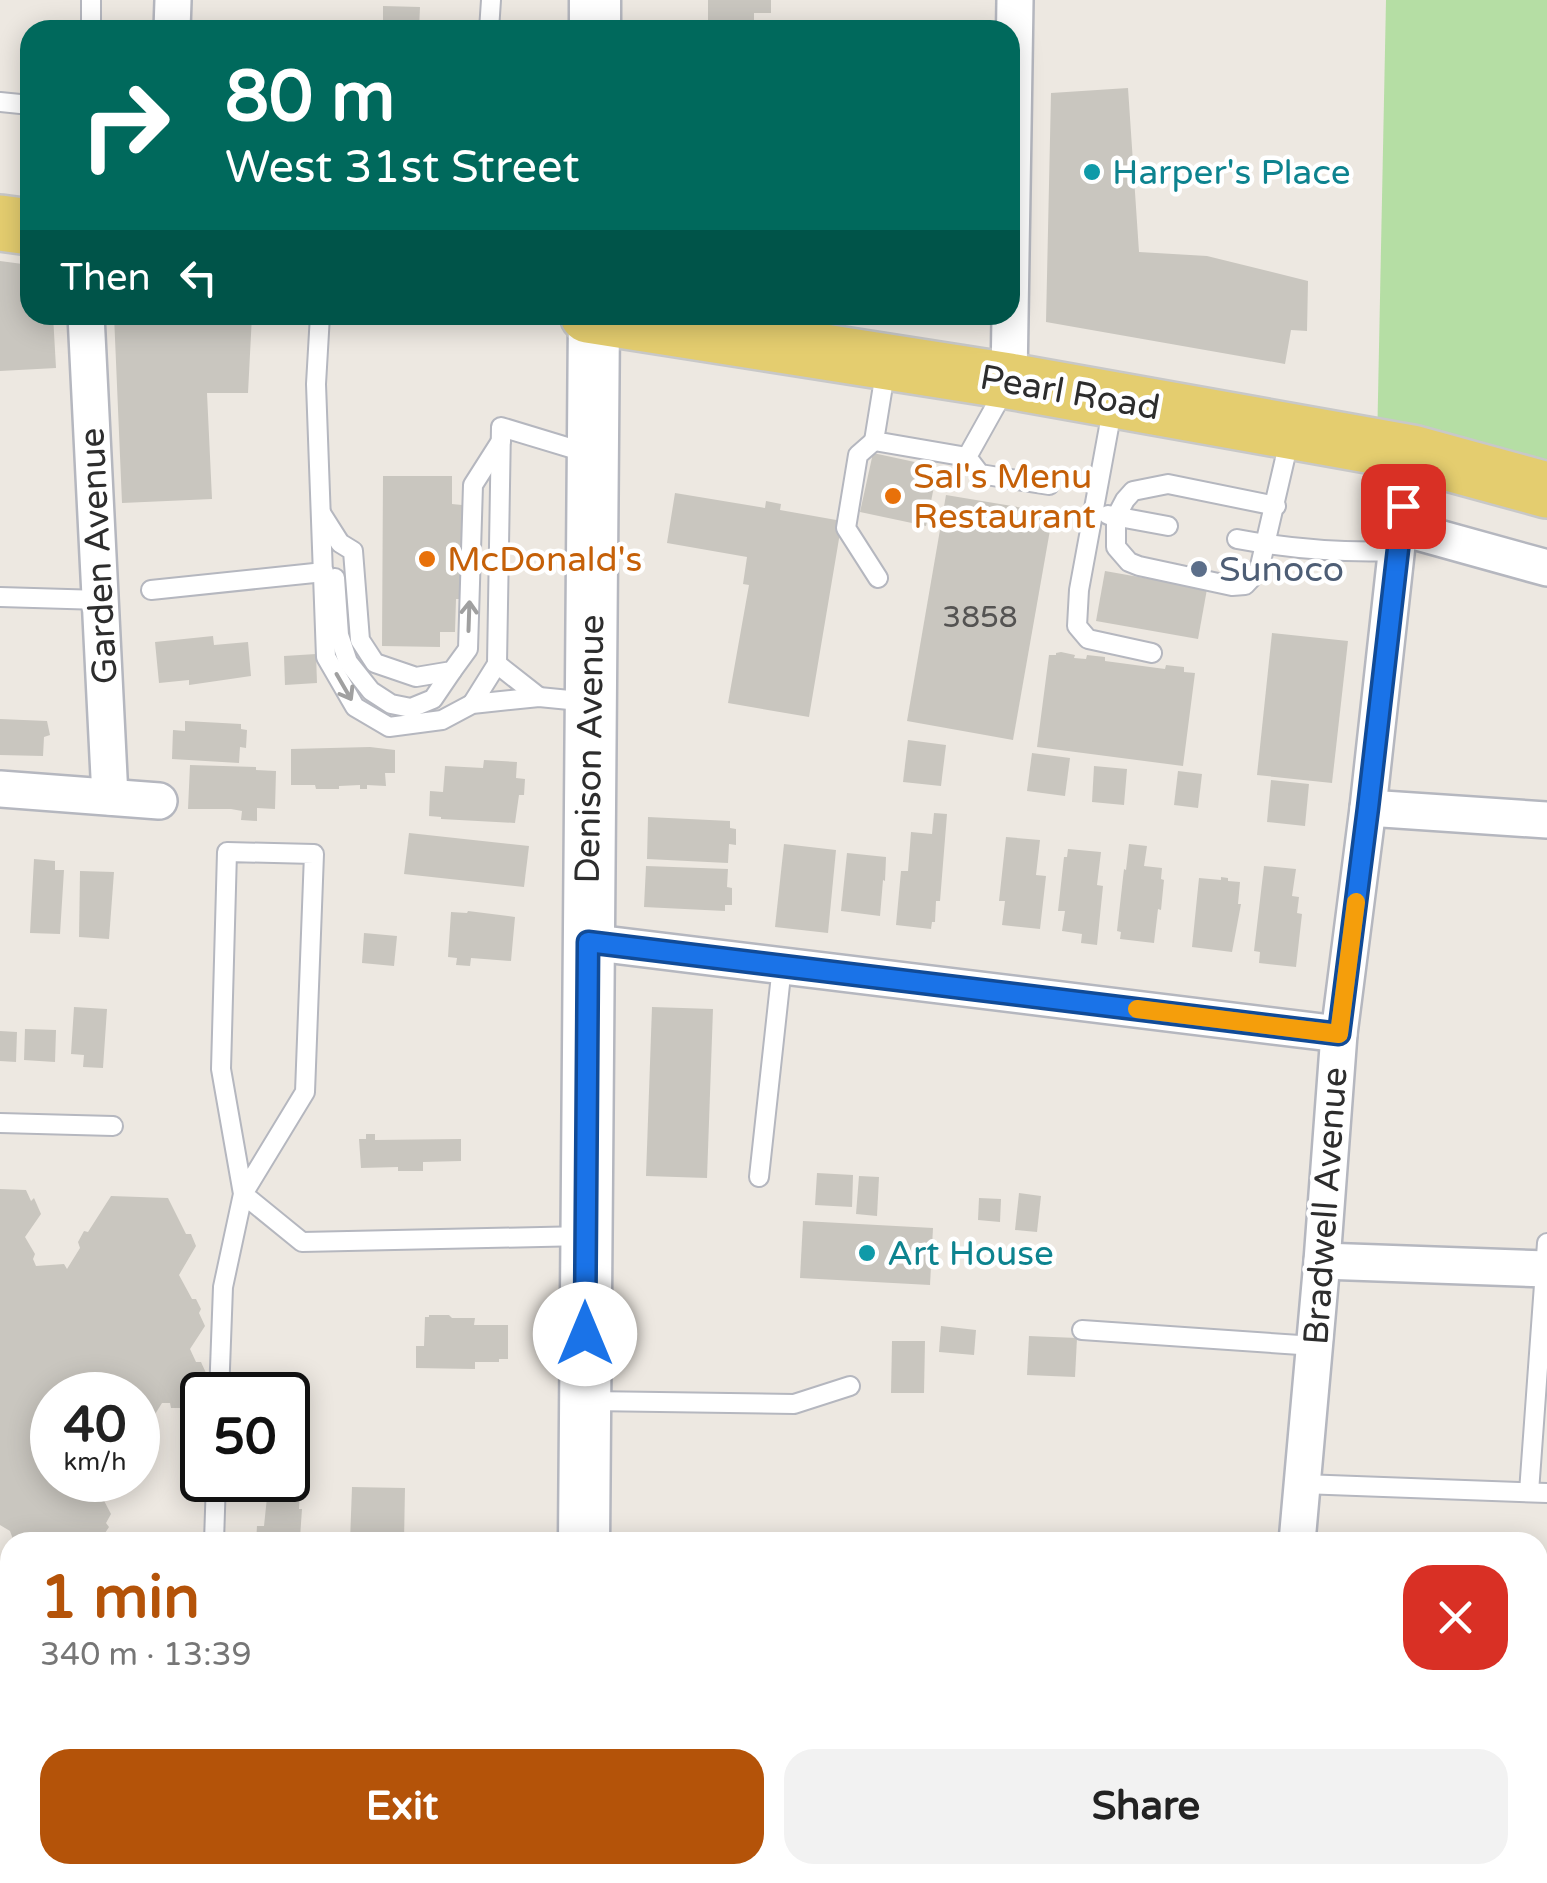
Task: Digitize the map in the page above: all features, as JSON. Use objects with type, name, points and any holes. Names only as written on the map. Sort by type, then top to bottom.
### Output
[{"type":"main road","name":"Denison Avenue","points":[[584,1532],[592,325]]},
{"type":"main road","name":"Pearl Road","points":[[655,325],[1009,381],[1412,453],[1547,490]]},
{"type":"street","name":"Garden Avenue","points":[[87,325],[110,797]]},
{"type":"street","points":[[1009,381],[1010,325]]},
{"type":"street","name":"Bradwell Avenue","points":[[1298,1532],[1339,1034],[1398,539],[1412,453]]},
{"type":"street","points":[[1398,539],[1547,568]]},
{"type":"street","points":[[0,790],[159,800]]},
{"type":"street","points":[[1368,808],[1547,820]]},
{"type":"street","points":[[588,942],[1339,1034]]},
{"type":"street","points":[[1322,1261],[1546,1260]]},
{"type":"lane","points":[[319,325],[316,384],[326,656],[355,707],[389,727],[442,720],[472,704],[538,697],[590,702]]},
{"type":"lane","points":[[878,578],[846,528],[858,455],[874,441],[886,362]]},
{"type":"lane","points":[[967,457],[1009,381]]},
{"type":"lane","points":[[1114,400],[1078,590],[1077,626],[1088,639],[1152,653]]},
{"type":"lane","points":[[1276,506],[1168,484],[1134,492],[1124,500],[1116,516],[1116,547],[1129,562],[1139,566],[1232,586],[1245,585],[1259,570],[1267,545],[1276,506],[1292,432]]},
{"type":"lane","points":[[501,434],[592,455]]},
{"type":"lane","points":[[472,704],[497,664],[501,434]]},
{"type":"lane","points":[[340,543],[334,559],[339,635],[348,662],[372,691],[392,704],[411,708],[433,699],[468,649],[473,485],[501,434]]},
{"type":"lane","points":[[874,441],[967,457],[980,474],[1049,485]]},
{"type":"lane","points":[[321,512],[340,543],[352,551],[360,640],[375,663],[416,677],[452,671]]},
{"type":"lane","points":[[1093,512],[1168,526]]},
{"type":"lane","points":[[1237,539],[1351,552],[1398,539]]},
{"type":"lane","points":[[151,590],[324,572]]},
{"type":"lane","points":[[0,597],[101,600]]},
{"type":"lane","points":[[497,664],[538,697]]},
{"type":"lane","points":[[220,1372],[222,1287],[243,1194],[305,1092],[314,854],[228,852],[220,1070],[243,1194],[302,1242],[586,1236]]},
{"type":"lane","points":[[759,1178],[782,966]]},
{"type":"lane","points":[[0,1123],[113,1126]]},
{"type":"lane","points":[[1302,1484],[1538,1493],[1546,1260]]},
{"type":"lane","points":[[1082,1330],[1314,1346]]},
{"type":"lane","points":[[585,1400],[794,1404],[850,1386]]},
{"type":"lane","points":[[214,1532],[215,1502]]},
{"type":"green space","points":[[1386,0],[1547,0],[1547,490],[1377,447]]},
{"type":"building","points":[[708,0],[771,0],[771,13],[754,13],[754,20],[708,20]]},
{"type":"building","points":[[383,6],[420,7],[419,20],[383,20]]},
{"type":"building","name":"Harper's Place","points":[[1128,88],[1139,252],[1207,256],[1308,281],[1307,331],[1291,330],[1285,364],[1046,322],[1051,93]]},
{"type":"building","points":[[0,261],[20,264],[20,325],[54,325],[56,368],[0,371]]},
{"type":"building","points":[[114,325],[251,325],[248,393],[207,393],[212,499],[122,503]]},
{"type":"building","points":[[873,453],[938,467],[926,526],[860,512]]},
{"type":"building","points":[[383,476],[452,476],[452,504],[462,505],[461,599],[456,599],[455,632],[440,632],[440,647],[382,646]]},
{"type":"building","points":[[675,493],[765,508],[766,501],[781,504],[780,510],[842,521],[809,717],[728,703],[749,585],[743,584],[747,557],[667,543]]},
{"type":"building","points":[[946,495],[1053,513],[1013,740],[907,721]]},
{"type":"building","points":[[1105,571],[1207,589],[1198,639],[1096,621]]},
{"type":"building","points":[[1272,633],[1348,641],[1332,783],[1257,775]]},
{"type":"building","points":[[213,636],[214,645],[248,642],[251,676],[189,685],[189,680],[159,683],[155,642]]},
{"type":"building","points":[[316,654],[317,683],[285,685],[284,656]]},
{"type":"building","points":[[1049,655],[1075,655],[1074,658],[1086,659],[1087,655],[1165,669],[1166,665],[1184,667],[1184,672],[1195,673],[1183,766],[1037,747]]},
{"type":"building","points":[[0,719],[47,721],[50,735],[44,737],[43,756],[0,755]]},
{"type":"building","points":[[185,721],[241,724],[241,729],[247,730],[246,748],[240,747],[239,763],[172,759],[173,730],[185,731]]},
{"type":"building","points":[[908,740],[946,745],[941,786],[903,782]]},
{"type":"building","points":[[291,749],[395,750],[395,773],[385,773],[386,786],[316,789],[315,785],[291,785]]},
{"type":"building","points":[[1032,753],[1070,758],[1065,796],[1027,791]]},
{"type":"building","points":[[484,760],[517,762],[516,778],[525,779],[515,823],[429,816],[430,791],[443,792],[445,766],[483,768]]},
{"type":"building","points":[[190,765],[276,771],[275,809],[257,808],[257,821],[241,820],[242,811],[231,809],[188,809]]},
{"type":"building","points":[[1094,766],[1127,769],[1124,805],[1092,802]]},
{"type":"building","points":[[1178,771],[1202,774],[1198,808],[1174,805]]},
{"type":"building","points":[[1271,780],[1309,784],[1305,826],[1267,822]]},
{"type":"building","points":[[934,813],[947,814],[935,922],[931,929],[896,925],[901,871],[908,871],[911,832],[932,834]]},
{"type":"building","points":[[648,817],[730,821],[730,828],[736,829],[736,845],[729,844],[728,863],[647,859]]},
{"type":"building","points":[[409,833],[529,846],[524,887],[404,874]]},
{"type":"building","points":[[1006,837],[1040,840],[1036,875],[1046,876],[1040,929],[1002,925],[1005,901],[999,901]]},
{"type":"building","points":[[784,844],[836,850],[828,933],[775,927]]},
{"type":"building","points":[[1129,844],[1147,846],[1144,866],[1162,868],[1161,910],[1158,909],[1154,943],[1120,939],[1121,932],[1117,931]]},
{"type":"building","points":[[1068,849],[1101,852],[1097,885],[1103,886],[1097,945],[1081,943],[1082,934],[1062,931],[1065,911],[1058,911]]},
{"type":"building","points":[[847,853],[886,857],[880,916],[841,911]]},
{"type":"building","points":[[34,859],[55,861],[55,870],[64,870],[60,934],[30,933]]},
{"type":"building","points":[[646,866],[728,869],[732,905],[725,905],[725,911],[644,907]]},
{"type":"building","points":[[1264,866],[1296,869],[1292,896],[1299,897],[1297,913],[1302,914],[1296,967],[1259,963],[1260,952],[1254,951]]},
{"type":"building","points":[[80,871],[114,872],[109,939],[79,937]]},
{"type":"building","points":[[1221,877],[1240,882],[1241,904],[1232,952],[1192,947],[1199,878]]},
{"type":"building","points":[[451,912],[515,917],[511,961],[471,958],[470,966],[456,965],[457,958],[448,957]]},
{"type":"building","points":[[364,933],[397,936],[394,966],[362,963]]},
{"type":"building","points":[[74,1007],[107,1009],[103,1068],[83,1067],[84,1055],[71,1054]]},
{"type":"building","points":[[652,1007],[713,1009],[707,1178],[646,1176]]},
{"type":"building","points":[[25,1029],[56,1030],[55,1062],[24,1060]]},
{"type":"building","points":[[0,1031],[17,1032],[16,1062],[0,1061]]},
{"type":"building","points":[[366,1134],[375,1134],[375,1140],[461,1139],[461,1161],[423,1162],[423,1171],[361,1168],[359,1139],[366,1139]]},
{"type":"building","points":[[817,1173],[853,1175],[852,1207],[815,1205]]},
{"type":"building","points":[[859,1176],[879,1177],[877,1216],[856,1214]]},
{"type":"building","points":[[0,1189],[26,1190],[31,1201],[34,1198],[41,1214],[25,1237],[35,1254],[36,1266],[64,1264],[67,1269],[80,1248],[78,1242],[84,1231],[88,1232],[111,1196],[168,1198],[196,1246],[179,1275],[201,1309],[205,1326],[190,1349],[206,1372],[180,1372],[180,1408],[171,1408],[170,1403],[160,1406],[160,1372],[30,1372],[30,1502],[105,1502],[111,1514],[106,1532],[10,1531],[0,1525]]},
{"type":"building","points":[[1019,1193],[1041,1196],[1037,1232],[1015,1230]]},
{"type":"building","points":[[979,1198],[1001,1199],[1000,1222],[978,1220]]},
{"type":"building","name":"Art House","points":[[803,1221],[933,1228],[930,1285],[800,1278]]},
{"type":"building","points":[[425,1317],[475,1318],[474,1325],[508,1325],[508,1359],[475,1362],[475,1369],[416,1368],[416,1346],[424,1346]]},
{"type":"building","points":[[941,1326],[976,1330],[974,1355],[939,1352]]},
{"type":"building","points":[[1029,1336],[1077,1338],[1075,1377],[1027,1375]]},
{"type":"building","points":[[892,1341],[925,1341],[924,1393],[891,1393]]},
{"type":"building","points":[[352,1487],[405,1488],[404,1532],[350,1532]]},
{"type":"building","points":[[267,1502],[299,1502],[300,1532],[257,1532],[257,1526],[264,1526]]},
{"type":"slow traffic","points":[[1137,1009],[1339,1034],[1356,902]]},
{"type":"place","name":"Harper's Place","points":[[1092,172]]},
{"type":"place","name":"Sal's Menu Restaurant","points":[[893,496]]},
{"type":"place","name":"McDonald's","points":[[427,559]]},
{"type":"place","name":"Sunoco","points":[[1199,569]]},
{"type":"place","name":"Art House","points":[[867,1253]]},
{"type":"route","points":[[585,1334],[588,942],[1339,1034],[1403,506]]}]
